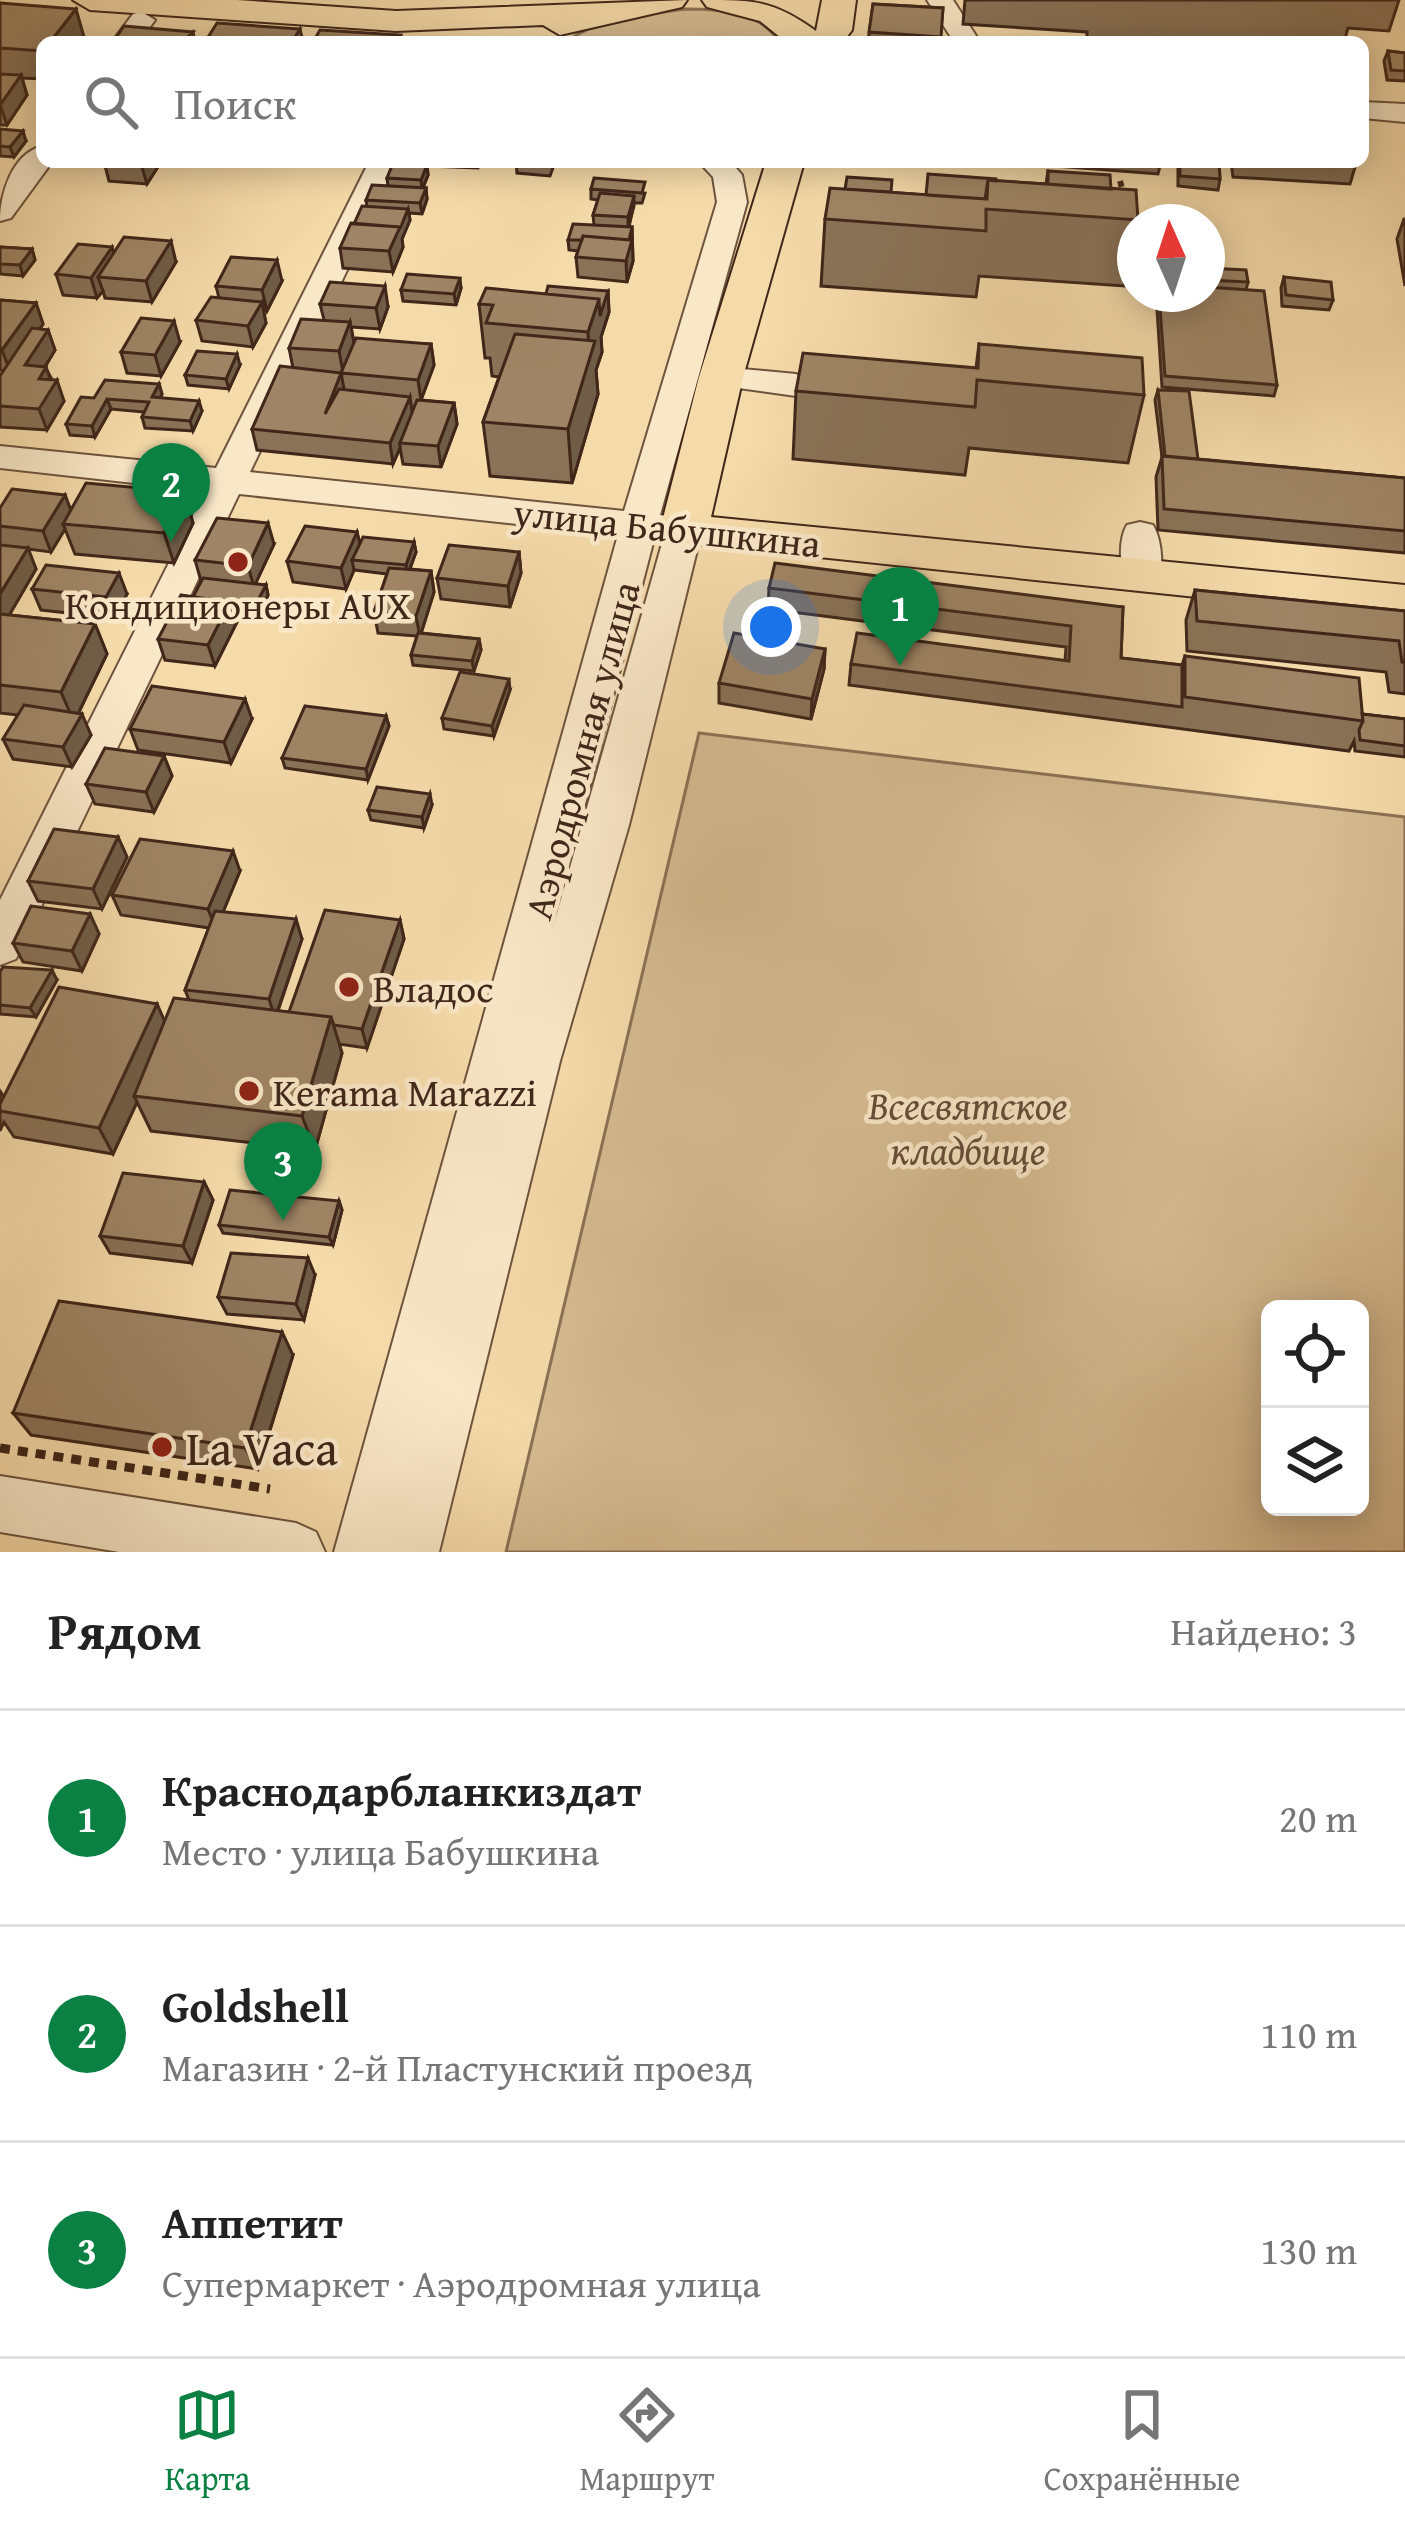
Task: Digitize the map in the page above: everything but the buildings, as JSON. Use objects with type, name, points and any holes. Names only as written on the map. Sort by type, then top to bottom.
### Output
[{"type":"main road","points":[[719,0],[772,14],[800,36]]},
{"type":"main road","points":[[830,36],[839,0]]},
{"type":"main road","points":[[75,7],[396,21],[592,13],[652,1]]},
{"type":"main road","points":[[75,7],[133,31],[256,36]]},
{"type":"main road","points":[[546,36],[592,13]]},
{"type":"main road","name":"Аэродромная улица","points":[[662,527],[721,377],[783,168]]},
{"type":"main road","name":"улица Бабушкина","points":[[662,527],[1141,556],[1405,602]]},
{"type":"street","points":[[940,0],[963,36]]},
{"type":"street","points":[[1369,110],[1405,113]]},
{"type":"street","points":[[0,212],[36,163]]},
{"type":"street","points":[[0,946],[381,168]]},
{"type":"street","name":"Аэродромная улица","points":[[410,1552],[541,1042],[607,826],[662,527],[732,202],[727,175],[720,168]]},
{"type":"street","points":[[721,377],[796,385]]},
{"type":"street","name":"улица Бабушкина","points":[[0,457],[662,527]]},
{"type":"street","name":"Аэродромная улица","points":[[363,1552],[662,527]]},
{"type":"street","points":[[0,1504],[296,1552]]},
{"type":"path","points":[[1120,181],[1125,201]]},
{"type":"path","points":[[0,1448],[270,1489]]},
{"type":"green space","points":[[685,9],[725,11],[750,17],[775,36],[575,36],[606,20]]},
{"type":"green space","name":"Всесвятское кладбище","points":[[699,733],[1405,817],[1405,1552],[506,1552]]},
{"type":"place","name":"Goldshell","points":[[171,542]]},
{"type":"place","name":"Кондиционеры AUX","points":[[238,562]]},
{"type":"place","name":"Краснодарбланкиздат","points":[[900,666]]},
{"type":"place","name":"Владос","points":[[349,987]]},
{"type":"place","name":"Kerama Marazzi","points":[[249,1091]]},
{"type":"place","name":"Аппетит","points":[[283,1221]]},
{"type":"place","name":"La Vaca","points":[[162,1447]]}]
